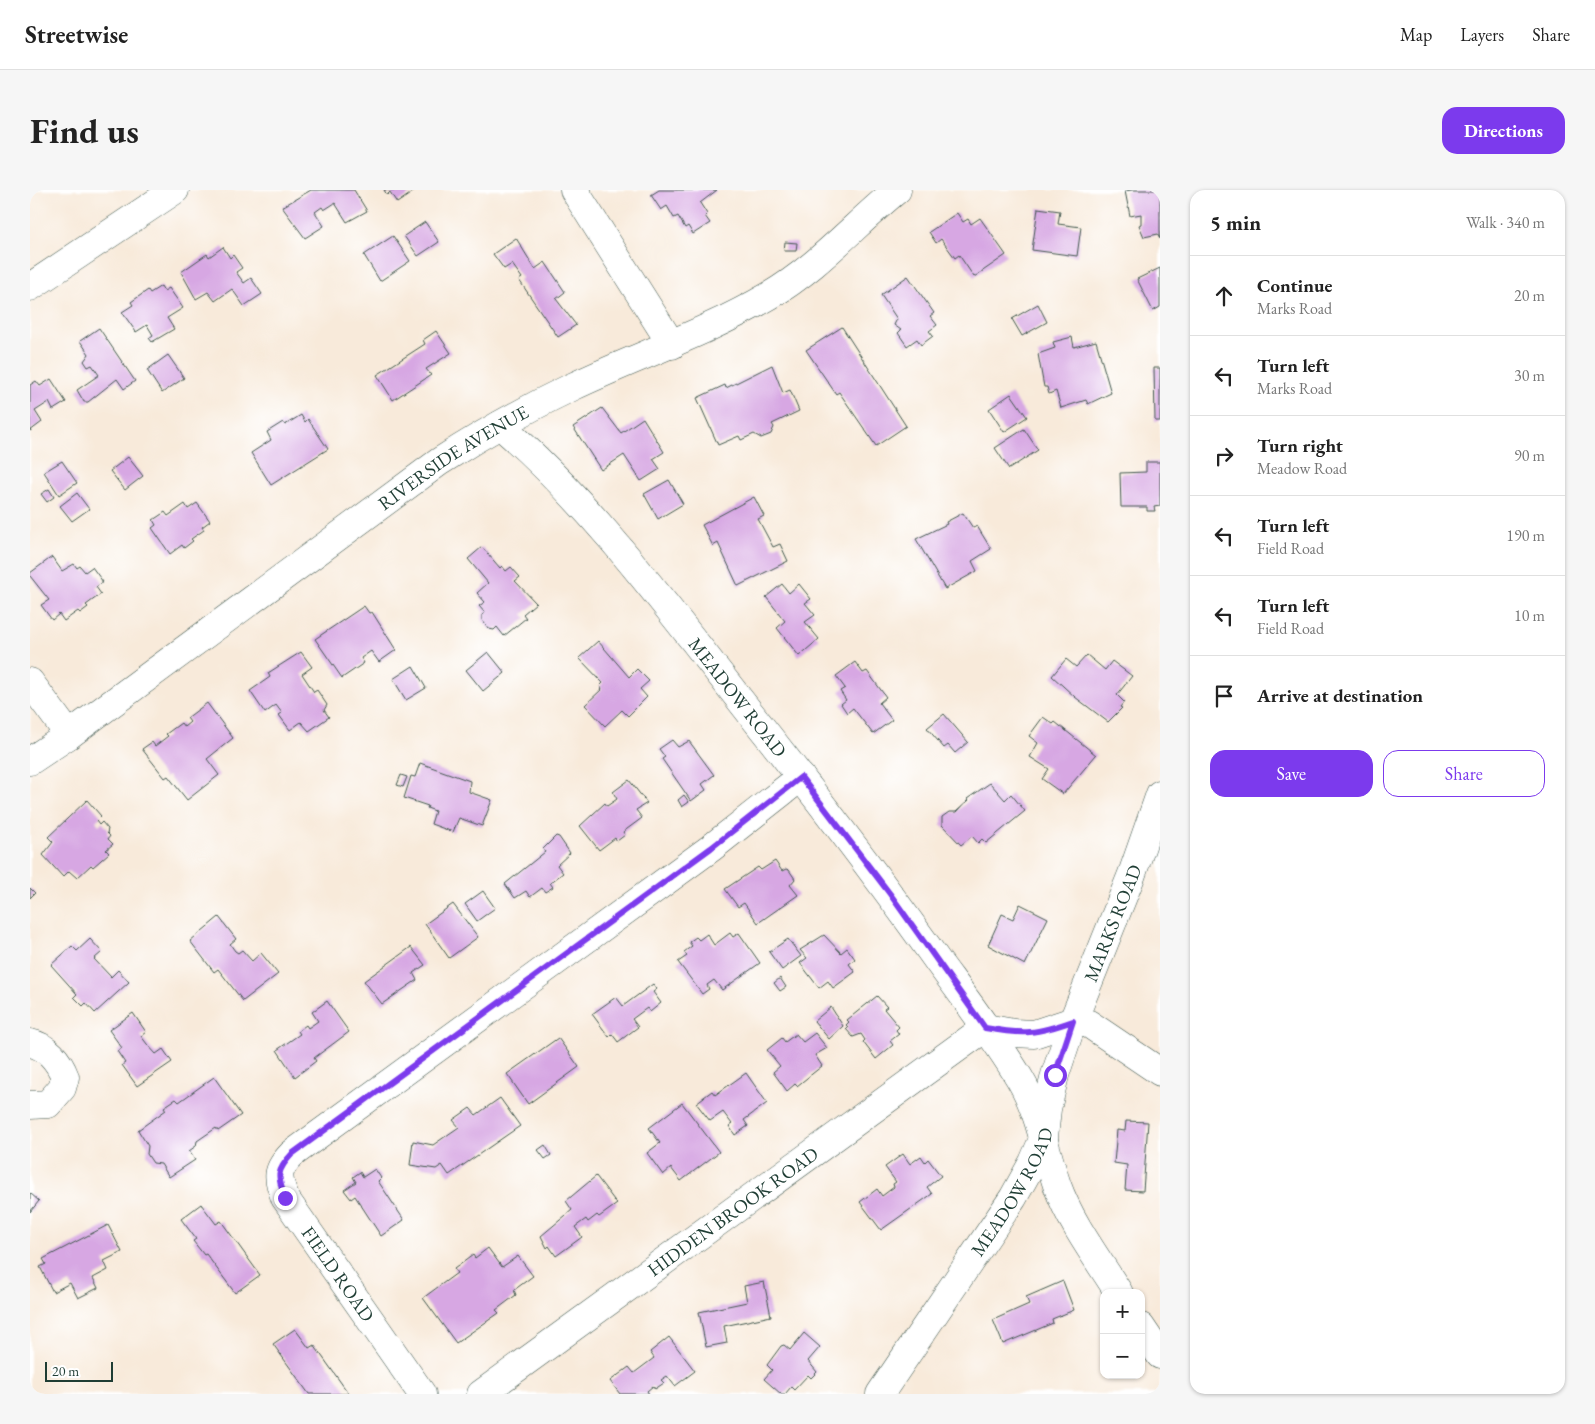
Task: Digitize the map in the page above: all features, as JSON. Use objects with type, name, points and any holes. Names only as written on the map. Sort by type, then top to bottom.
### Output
[{"type":"street","points":[[30,287],[175,190]]},
{"type":"street","points":[[574,190],[672,344]]},
{"type":"street","name":"RIVERSIDE AVENUE","points":[[30,761],[69,735],[396,492],[475,439],[572,387],[672,344],[744,310],[800,276],[897,190]]},
{"type":"street","name":"MEADOW ROAD","points":[[500,425],[538,458],[588,511],[801,777],[890,894],[1022,1082],[1044,1137],[1013,1198],[880,1394]]},
{"type":"street","points":[[30,682],[69,735]]},
{"type":"street","name":"FIELD ROAD","points":[[422,1394],[285,1198],[279,1180],[280,1167],[292,1154],[711,848],[801,777]]},
{"type":"street","name":"MARKS ROAD","points":[[1044,1137],[1047,1110],[1055,1075],[1073,1021],[1132,874],[1160,794]]},
{"type":"street","points":[[985,1028],[1034,1034],[1073,1021],[1089,1024],[1160,1072]]},
{"type":"street","name":"HIDDEN BROOK ROAD","points":[[481,1394],[985,1028]]},
{"type":"street","points":[[30,1043],[37,1044],[54,1056],[65,1077],[62,1088],[48,1104],[30,1105]]},
{"type":"street","points":[[1044,1137],[1058,1187],[1077,1226],[1116,1289]]},
{"type":"street","points":[[1145,1333],[1160,1355]]},
{"type":"building","points":[[311,190],[354,190],[367,211],[347,222],[335,203],[324,210],[322,207],[315,212],[324,226],[305,238],[282,207]]},
{"type":"building","points":[[384,190],[412,190],[413,192],[397,203],[390,192],[387,195]]},
{"type":"building","points":[[659,190],[717,190],[700,203],[710,223],[693,234],[688,226],[685,228],[678,216],[674,218],[667,206],[661,210],[651,195]]},
{"type":"building","points":[[1156,190],[1160,193],[1160,239],[1158,234],[1144,237],[1139,225],[1141,224],[1141,214],[1130,216],[1125,191]]},
{"type":"building","points":[[1038,208],[1060,211],[1058,224],[1081,227],[1077,256],[1032,250]]},
{"type":"building","points":[[957,213],[963,222],[968,219],[971,224],[980,218],[1006,255],[974,277],[959,255],[955,258],[941,239],[936,243],[929,232]]},
{"type":"building","points":[[425,222],[439,242],[418,256],[404,236]]},
{"type":"building","points":[[393,236],[410,261],[380,281],[364,255]]},
{"type":"building","points":[[516,238],[535,269],[545,262],[565,292],[556,299],[576,325],[558,337],[519,280],[522,278],[512,264],[504,269],[493,254]]},
{"type":"building","points":[[785,242],[797,243],[796,251],[784,251]]},
{"type":"building","points":[[223,247],[230,258],[233,255],[242,268],[236,272],[244,283],[251,278],[262,294],[244,306],[232,289],[215,301],[208,292],[196,299],[181,272],[207,254],[209,257]]},
{"type":"building","points":[[1160,268],[1160,307],[1153,311],[1137,279]]},
{"type":"building","points":[[908,276],[934,313],[930,316],[937,325],[929,331],[933,336],[921,345],[917,339],[907,346],[898,333],[901,330],[894,325],[897,319],[881,295]]},
{"type":"building","points":[[161,286],[164,291],[169,288],[183,308],[167,318],[174,329],[152,342],[149,338],[153,335],[147,325],[136,332],[122,312],[133,305],[131,302],[148,290],[150,293]]},
{"type":"building","points":[[1038,304],[1047,322],[1022,336],[1012,319]]},
{"type":"building","points":[[842,327],[906,426],[876,446],[839,392],[836,394],[806,350]]},
{"type":"building","points":[[99,328],[135,381],[124,389],[117,379],[88,402],[84,402],[77,390],[99,375],[92,365],[88,367],[84,361],[89,354],[80,341]]},
{"type":"building","points":[[436,331],[451,353],[426,369],[431,375],[393,400],[377,375],[425,344],[423,340]]},
{"type":"building","points":[[1072,337],[1074,347],[1096,341],[1111,393],[1088,404],[1086,400],[1061,408],[1056,391],[1049,394],[1047,387],[1044,387],[1038,354],[1055,348],[1053,342]]},
{"type":"building","points":[[168,355],[184,378],[162,393],[147,370]]},
{"type":"building","points":[[772,365],[783,393],[790,390],[799,411],[772,424],[774,427],[771,434],[761,438],[754,434],[741,440],[739,436],[718,445],[697,398],[725,385],[726,388]]},
{"type":"building","points":[[1154,368],[1160,368],[1160,421],[1155,421]]},
{"type":"building","points":[[51,379],[66,402],[53,410],[49,402],[35,411],[42,422],[30,431],[30,385],[36,381],[40,386]]},
{"type":"building","points":[[1011,394],[1027,417],[1004,432],[989,409]]},
{"type":"building","points":[[602,408],[621,433],[643,418],[664,452],[653,459],[660,469],[641,481],[624,455],[601,470],[573,427]]},
{"type":"building","points":[[301,415],[305,422],[308,419],[328,449],[271,485],[251,453],[271,440],[267,432],[283,422],[285,425]]},
{"type":"building","points":[[1024,429],[1038,450],[1009,469],[995,448]]},
{"type":"building","points":[[128,457],[143,476],[125,490],[110,471]]},
{"type":"building","points":[[62,461],[77,483],[59,495],[44,472]]},
{"type":"building","points":[[1146,462],[1160,462],[1160,506],[1154,507],[1155,511],[1147,511],[1147,507],[1121,507],[1120,473],[1146,472]]},
{"type":"building","points":[[669,480],[683,504],[658,519],[644,494]]},
{"type":"building","points":[[49,489],[54,497],[47,502],[41,494]]},
{"type":"building","points":[[77,493],[89,509],[72,521],[60,506]]},
{"type":"building","points":[[754,497],[764,516],[758,519],[773,547],[780,544],[788,561],[738,586],[718,543],[713,546],[702,525]]},
{"type":"building","points":[[197,503],[210,521],[202,527],[204,530],[191,539],[193,541],[184,548],[182,545],[170,554],[152,528],[156,525],[153,520],[165,512],[168,516],[185,504],[188,509]]},
{"type":"building","points":[[963,513],[973,528],[977,526],[991,549],[972,561],[977,571],[945,589],[916,539],[947,524],[946,522]]},
{"type":"building","points":[[482,547],[500,568],[502,566],[506,571],[511,567],[520,577],[515,581],[536,603],[523,614],[526,618],[504,636],[497,627],[494,630],[489,629],[482,620],[482,615],[485,613],[479,606],[485,602],[477,593],[488,583],[468,559]]},
{"type":"building","points":[[52,557],[62,571],[74,564],[77,568],[80,566],[85,572],[92,567],[103,582],[96,587],[101,594],[86,605],[88,607],[80,613],[78,611],[64,621],[59,614],[52,620],[41,605],[49,600],[30,576],[30,573]]},
{"type":"building","points":[[782,584],[789,593],[799,584],[811,599],[805,603],[815,615],[805,622],[819,639],[799,656],[777,628],[785,621],[766,597]]},
{"type":"building","points":[[364,606],[369,613],[372,612],[396,650],[379,662],[371,651],[361,658],[364,663],[342,678],[315,639]]},
{"type":"building","points":[[598,641],[629,677],[637,669],[649,681],[640,689],[647,697],[628,716],[622,710],[605,726],[585,705],[602,689],[600,686],[603,683],[579,658]]},
{"type":"building","points":[[301,652],[312,667],[302,674],[314,692],[317,690],[327,705],[324,710],[329,717],[309,731],[301,722],[290,730],[279,715],[282,713],[276,705],[265,713],[250,691],[270,677],[268,673]]},
{"type":"building","points":[[488,652],[505,673],[483,691],[466,670]]},
{"type":"building","points":[[1087,655],[1105,670],[1112,661],[1132,676],[1117,695],[1124,702],[1120,707],[1122,708],[1108,722],[1075,697],[1052,676],[1066,659],[1076,667]]},
{"type":"building","points":[[855,662],[863,673],[867,671],[886,697],[879,703],[892,720],[873,734],[853,708],[847,713],[841,704],[846,700],[840,691],[845,688],[836,676]]},
{"type":"building","points":[[413,666],[426,688],[406,700],[393,679]]},
{"type":"building","points":[[207,703],[233,738],[207,759],[219,775],[187,800],[168,776],[165,778],[142,749],[152,742],[155,746],[168,736],[166,734],[181,723],[184,727],[190,722],[187,718]]},
{"type":"building","points":[[944,714],[968,742],[955,753],[948,745],[944,748],[927,728]]},
{"type":"building","points":[[1043,717],[1053,724],[1055,722],[1096,755],[1063,794],[1042,779],[1049,769],[1030,757],[1038,743],[1029,736]]},
{"type":"building","points":[[672,740],[678,747],[689,741],[714,775],[702,784],[706,790],[691,801],[662,759],[665,757],[659,749]]},
{"type":"building","points":[[420,763],[470,781],[469,792],[492,800],[482,826],[459,818],[453,832],[431,824],[435,811],[427,808],[428,806],[404,798],[411,776],[415,777]]},
{"type":"building","points":[[401,775],[407,777],[403,787],[397,785]]},
{"type":"building","points":[[629,780],[647,803],[636,810],[642,818],[623,832],[625,835],[617,841],[615,838],[599,850],[580,826],[605,803],[607,806],[617,799],[613,792]]},
{"type":"building","points":[[990,783],[1005,800],[1011,794],[1025,811],[986,843],[982,839],[978,843],[972,836],[961,845],[942,825],[942,817],[949,812],[956,812],[969,800],[967,799]]},
{"type":"building","points":[[684,795],[689,802],[682,807],[678,800]]},
{"type":"building","points":[[87,800],[101,816],[96,821],[99,825],[102,822],[108,829],[107,833],[110,836],[108,839],[113,844],[106,850],[109,853],[93,867],[91,865],[77,878],[69,871],[63,877],[43,855],[53,842],[48,837]]},
{"type":"building","points":[[556,836],[559,837],[570,853],[557,865],[563,873],[550,883],[553,887],[545,892],[542,888],[530,897],[526,891],[515,898],[505,884],[545,852],[543,849]]},
{"type":"building","points":[[775,861],[782,871],[789,870],[795,879],[790,885],[798,895],[758,923],[744,903],[738,907],[725,889],[758,867],[761,870]]},
{"type":"building","points":[[30,888],[35,893],[30,898]]},
{"type":"building","points":[[483,891],[495,908],[477,921],[465,904]]},
{"type":"building","points":[[453,904],[478,937],[449,958],[425,924]]},
{"type":"building","points":[[1020,904],[1048,918],[1025,965],[988,945],[1002,914],[1013,919]]},
{"type":"building","points":[[219,917],[236,939],[230,944],[235,951],[238,953],[242,950],[252,961],[261,953],[278,974],[243,1001],[218,969],[214,972],[190,941]]},
{"type":"building","points":[[730,933],[733,937],[739,933],[760,963],[722,990],[714,980],[707,985],[709,989],[702,994],[678,962],[687,956],[684,952],[692,946],[689,942],[696,937],[699,940],[707,934],[714,945]]},
{"type":"building","points":[[824,935],[841,953],[847,948],[855,959],[849,964],[855,972],[833,988],[828,981],[819,988],[800,963],[807,958],[800,950]]},
{"type":"building","points":[[90,939],[102,952],[94,959],[111,977],[118,970],[129,982],[95,1013],[86,1003],[83,1006],[74,997],[77,994],[51,965],[72,946],[77,951]]},
{"type":"building","points":[[788,939],[801,956],[782,970],[769,952]]},
{"type":"building","points":[[411,947],[425,965],[413,973],[417,980],[382,1004],[364,981]]},
{"type":"building","points":[[780,978],[786,987],[780,991],[774,983]]},
{"type":"building","points":[[653,984],[657,989],[653,992],[661,1003],[650,1012],[647,1008],[632,1019],[638,1027],[618,1042],[612,1034],[609,1037],[592,1014],[616,997],[623,1006]]},
{"type":"building","points":[[877,996],[887,1007],[884,1009],[899,1027],[896,1030],[899,1034],[890,1041],[893,1045],[876,1059],[863,1042],[865,1040],[861,1034],[853,1037],[846,1029],[848,1027],[846,1025],[849,1022],[847,1020]]},
{"type":"building","points":[[327,1001],[349,1032],[314,1058],[316,1061],[295,1077],[277,1050],[300,1034],[298,1031],[306,1025],[308,1028],[318,1021],[312,1012]]},
{"type":"building","points":[[831,1007],[843,1026],[829,1039],[814,1021]]},
{"type":"building","points":[[133,1013],[146,1032],[141,1036],[147,1044],[156,1054],[163,1049],[172,1062],[137,1086],[122,1065],[125,1063],[117,1051],[122,1048],[109,1030]]},
{"type":"building","points":[[815,1033],[827,1048],[815,1055],[822,1066],[797,1086],[795,1084],[787,1091],[773,1072],[780,1066],[767,1050],[782,1038],[785,1042],[796,1034],[803,1042]]},
{"type":"building","points":[[558,1038],[579,1067],[528,1104],[507,1074]]},
{"type":"building","points":[[746,1073],[767,1103],[744,1120],[748,1126],[735,1135],[729,1126],[732,1124],[723,1112],[710,1121],[696,1103],[712,1091],[715,1095]]},
{"type":"building","points":[[214,1077],[241,1115],[218,1131],[216,1128],[197,1141],[196,1146],[189,1151],[195,1160],[169,1177],[161,1164],[153,1163],[147,1154],[148,1146],[138,1130],[166,1110],[164,1107],[176,1099],[179,1102]]},
{"type":"building","points":[[500,1098],[520,1126],[449,1175],[442,1165],[436,1169],[410,1165],[413,1141],[433,1145],[459,1127],[453,1120],[470,1108],[476,1115]]},
{"type":"building","points":[[682,1103],[719,1152],[681,1181],[671,1168],[663,1175],[647,1153],[660,1143],[649,1128]]},
{"type":"building","points":[[1126,1121],[1148,1122],[1143,1191],[1125,1190],[1127,1165],[1114,1163],[1117,1130],[1125,1131]]},
{"type":"building","points":[[545,1145],[551,1155],[545,1159],[538,1150]]},
{"type":"building","points":[[903,1154],[910,1164],[921,1156],[925,1162],[928,1159],[941,1176],[927,1187],[932,1194],[881,1230],[860,1202],[877,1189],[882,1196],[894,1187],[893,1184],[896,1182],[885,1167]]},
{"type":"building","points":[[375,1169],[381,1178],[378,1181],[404,1220],[381,1236],[355,1196],[351,1199],[344,1190],[356,1182],[353,1177],[360,1172],[363,1177]]},
{"type":"building","points":[[596,1176],[617,1204],[599,1217],[597,1215],[588,1222],[586,1219],[575,1227],[582,1237],[556,1256],[549,1246],[547,1248],[541,1236],[572,1210],[566,1201]]},
{"type":"building","points":[[30,1193],[39,1201],[30,1212]]},
{"type":"building","points":[[201,1204],[216,1224],[221,1221],[260,1275],[235,1293],[206,1254],[204,1255],[193,1241],[196,1239],[181,1219]]},
{"type":"building","points":[[108,1225],[122,1252],[104,1261],[108,1270],[93,1278],[98,1288],[78,1298],[70,1283],[53,1292],[40,1267],[46,1264],[43,1259]]},
{"type":"building","points":[[488,1248],[502,1267],[518,1256],[533,1276],[514,1290],[516,1295],[496,1310],[499,1313],[456,1343],[423,1298],[457,1273],[454,1269],[473,1255],[475,1258]]},
{"type":"building","points":[[1063,1281],[1074,1310],[1052,1319],[1053,1323],[1003,1344],[993,1320],[1029,1304],[1026,1297]]},
{"type":"building","points":[[764,1282],[771,1316],[724,1326],[727,1343],[706,1347],[699,1312],[747,1302],[744,1286]]},
{"type":"building","points":[[295,1329],[309,1348],[314,1345],[349,1394],[309,1394],[273,1344]]},
{"type":"building","points":[[804,1333],[820,1347],[808,1361],[817,1372],[811,1378],[808,1375],[794,1390],[791,1387],[785,1394],[781,1394],[764,1379],[772,1370],[767,1365],[781,1346],[784,1345],[790,1350]]},
{"type":"building","points":[[669,1337],[695,1371],[675,1386],[667,1376],[661,1380],[664,1383],[655,1389],[653,1386],[647,1391],[649,1394],[620,1394],[610,1381],[629,1367],[634,1373],[654,1358],[650,1352]]},
{"type":"route","points":[[285,1198],[279,1180],[280,1167],[292,1154],[711,848],[801,777],[890,894],[985,1028],[1034,1034],[1073,1021],[1055,1075]]}]
